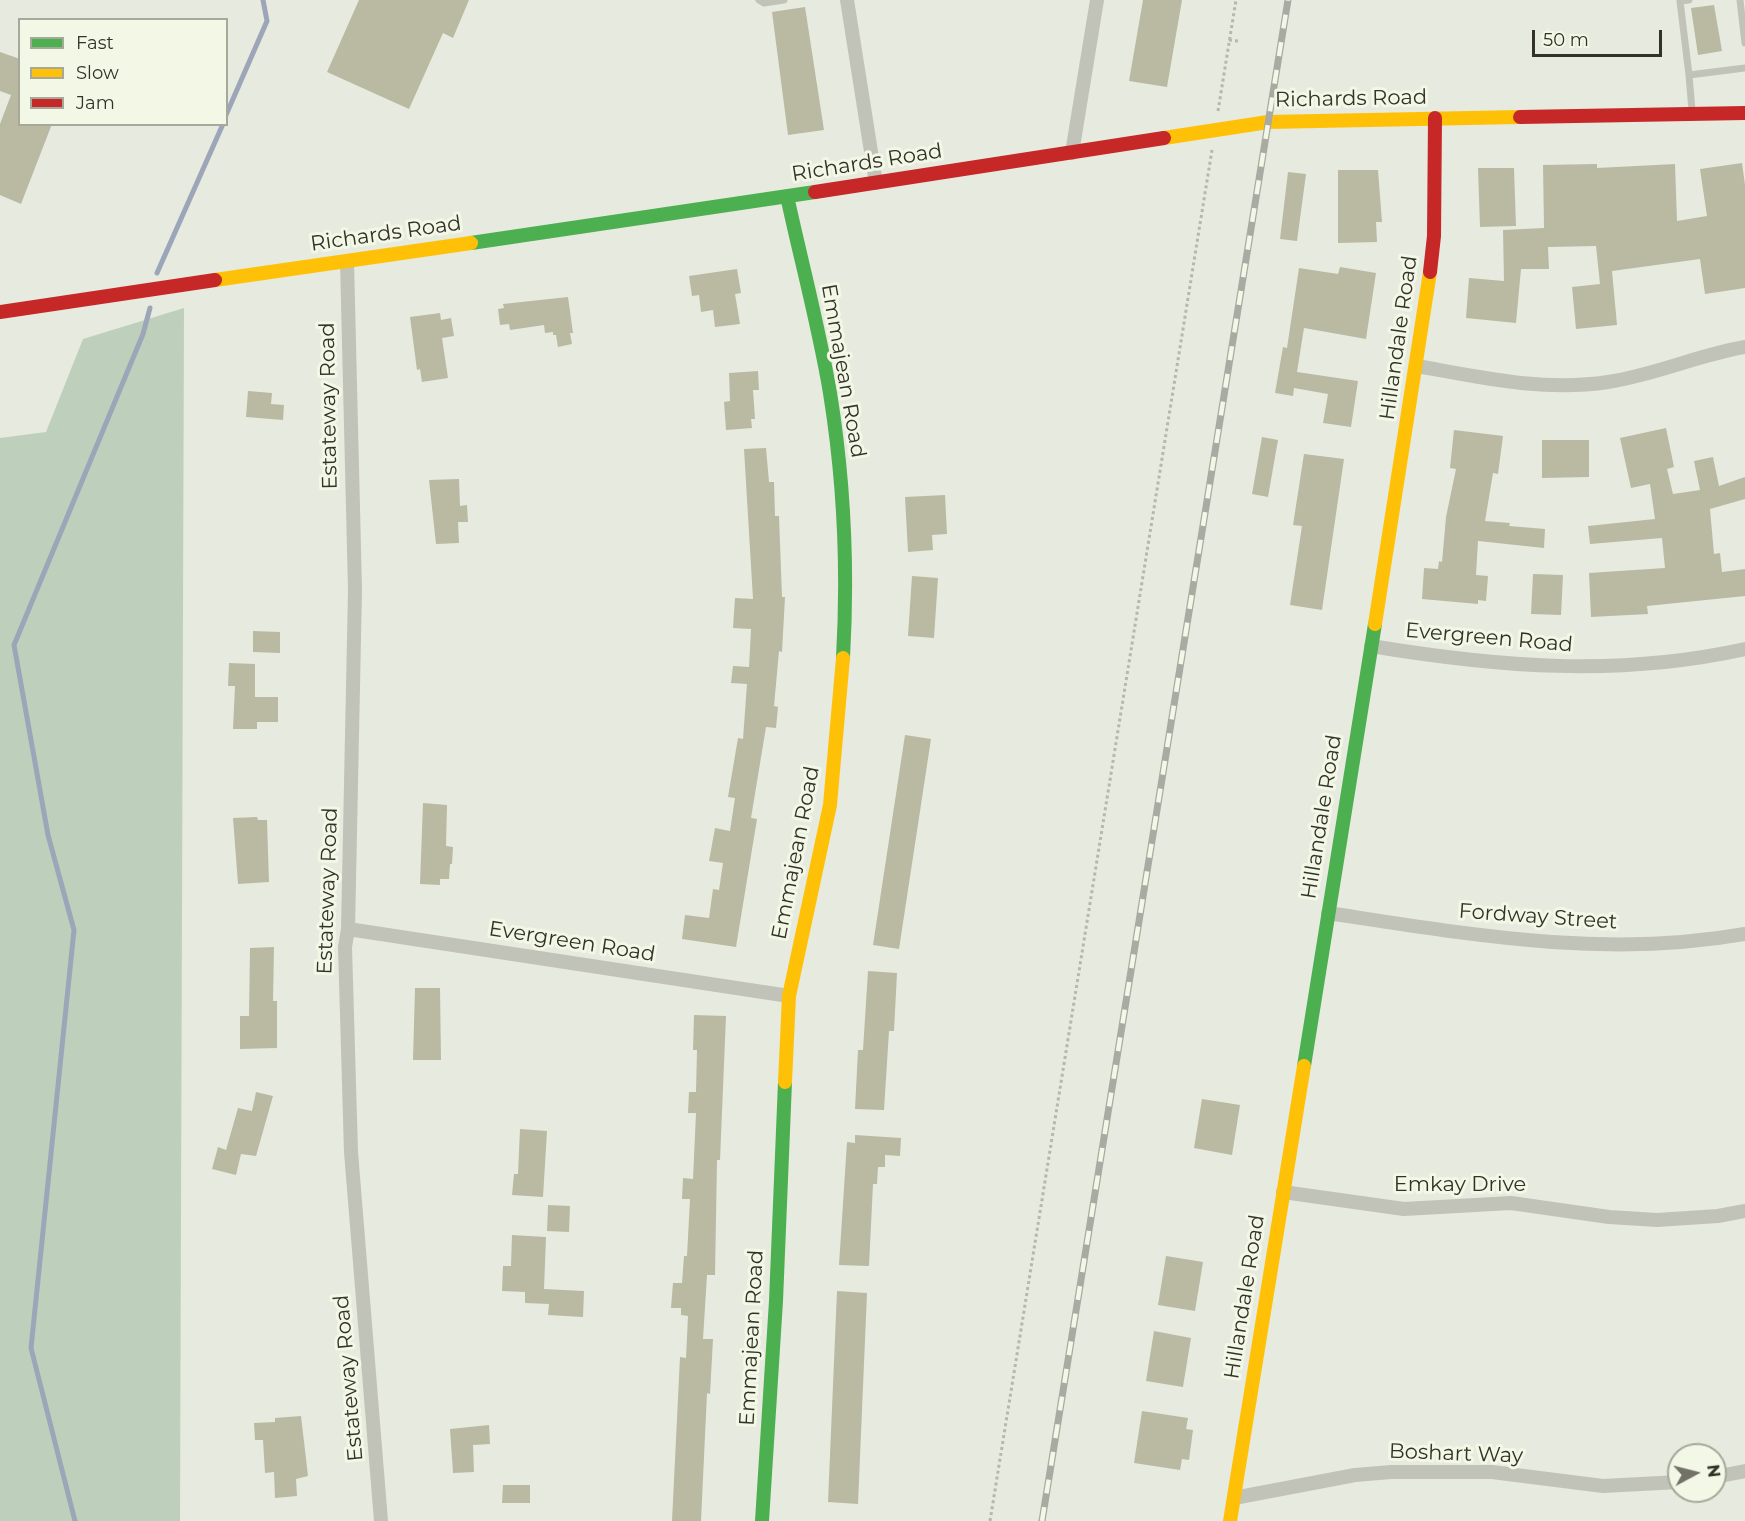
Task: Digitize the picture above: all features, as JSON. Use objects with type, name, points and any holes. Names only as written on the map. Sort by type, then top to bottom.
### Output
[{"type":"street","points":[[847,0],[876,183]]},
{"type":"street","points":[[1072,153],[1097,0]]},
{"type":"street","name":"Richards Road","points":[[0,312],[876,183],[1268,122],[1745,113]]},
{"type":"street","name":"Hillandale Road","points":[[1230,1521],[1417,366],[1434,236],[1435,118]]},
{"type":"street","name":"Emmajean Road","points":[[762,1521],[776,1300],[789,996],[830,805],[838,736],[845,620],[843,519],[830,393],[787,196]]},
{"type":"street","name":"Estateway Road","points":[[347,261],[355,590],[348,929],[345,947],[351,1148],[381,1521]]},
{"type":"street","points":[[1417,366],[1494,379],[1579,386],[1610,382],[1745,347]]},
{"type":"street","name":"Evergreen Road","points":[[1371,646],[1511,666],[1583,668],[1680,660],[1745,649]]},
{"type":"street","name":"Fordway Street","points":[[1328,913],[1491,938],[1589,945],[1655,944],[1745,934]]},
{"type":"street","name":"Evergreen Road","points":[[348,929],[789,996]]},
{"type":"street","name":"Emkay Drive","points":[[1283,1192],[1404,1209],[1511,1203],[1628,1218],[1718,1216],[1745,1211]]},
{"type":"street","name":"Boshart Way","points":[[1234,1498],[1355,1475],[1402,1471],[1492,1472],[1604,1486],[1667,1483]]},
{"type":"street","points":[[1727,1475],[1745,1471]]},
{"type":"lane","points":[[759,0],[764,3],[784,0]]},
{"type":"lane","points":[[1689,0],[1680,1],[1692,115]]},
{"type":"lane","points":[[1742,2],[1745,43]]},
{"type":"lane","points":[[1689,75],[1745,68]]},
{"type":"path","points":[[990,1521],[1236,0]]},
{"type":"path","points":[[1229,40],[1238,41]]},
{"type":"green space","points":[[184,308],[180,1521],[0,1521],[0,438],[46,432],[83,339]]},
{"type":"building","points":[[359,0],[469,0],[453,38],[443,33],[409,109],[327,72]]},
{"type":"building","points":[[1143,0],[1182,0],[1167,87],[1129,81]]},
{"type":"building","points":[[1714,5],[1722,51],[1698,55],[1691,8]]},
{"type":"building","points":[[805,7],[824,130],[788,135],[772,12]]},
{"type":"building","points":[[0,52],[18,58],[18,126],[51,126],[21,204],[0,195],[0,124],[11,95],[0,91]]},
{"type":"building","points":[[1742,163],[1745,185],[1745,288],[1705,294],[1700,259],[1612,271],[1617,325],[1576,329],[1572,287],[1600,284],[1596,246],[1548,247],[1549,269],[1521,269],[1516,323],[1466,318],[1469,278],[1504,281],[1503,230],[1544,228],[1543,165],[1597,164],[1597,168],[1675,164],[1677,221],[1707,216],[1700,169]]},
{"type":"building","points":[[1478,168],[1514,168],[1516,226],[1480,227]]},
{"type":"building","points":[[1338,170],[1378,170],[1382,222],[1376,222],[1377,242],[1338,243]]},
{"type":"building","points":[[1288,172],[1306,174],[1297,241],[1280,239]]},
{"type":"building","points":[[1340,267],[1376,273],[1366,339],[1304,328],[1297,372],[1358,381],[1351,427],[1323,423],[1328,394],[1294,388],[1293,396],[1275,393],[1283,347],[1287,348],[1299,268],[1338,274]]},
{"type":"building","points":[[737,269],[741,293],[735,294],[740,324],[715,327],[713,310],[701,312],[699,295],[692,296],[689,276]]},
{"type":"building","points":[[568,297],[573,333],[570,333],[572,344],[558,347],[556,335],[553,335],[553,332],[545,333],[544,325],[510,330],[509,324],[500,325],[498,309],[504,308],[503,304]]},
{"type":"building","points":[[440,313],[441,320],[451,318],[454,336],[442,338],[448,378],[422,382],[420,369],[417,370],[410,317]]},
{"type":"building","points":[[758,371],[759,390],[753,390],[755,419],[751,419],[752,428],[726,430],[724,402],[730,401],[729,373]]},
{"type":"building","points":[[248,391],[272,393],[271,404],[284,405],[283,420],[246,417]]},
{"type":"building","points":[[1666,428],[1674,467],[1667,469],[1673,494],[1700,490],[1694,461],[1713,457],[1719,486],[1745,477],[1745,499],[1710,509],[1714,554],[1720,553],[1722,572],[1745,569],[1745,596],[1647,606],[1648,614],[1591,617],[1589,573],[1665,568],[1662,538],[1590,544],[1588,526],[1655,519],[1650,484],[1631,488],[1620,438]]},
{"type":"building","points":[[1454,430],[1503,436],[1498,474],[1493,473],[1485,521],[1545,529],[1544,548],[1478,541],[1476,575],[1488,576],[1486,601],[1478,600],[1478,604],[1422,599],[1424,568],[1438,569],[1439,561],[1442,562],[1446,517],[1456,469],[1450,468]]},
{"type":"building","points":[[1262,437],[1278,440],[1268,497],[1252,494]]},
{"type":"building","points":[[1542,440],[1589,440],[1589,477],[1542,478]]},
{"type":"building","points":[[766,448],[769,482],[774,482],[775,516],[779,516],[782,597],[785,597],[782,652],[779,651],[774,706],[778,707],[776,728],[766,727],[751,818],[757,819],[736,947],[682,939],[685,915],[709,918],[713,889],[719,890],[723,863],[709,861],[715,828],[730,831],[735,798],[728,797],[738,738],[743,739],[747,684],[731,683],[733,666],[749,667],[751,629],[733,628],[735,598],[753,599],[744,449]]},
{"type":"building","points":[[1304,454],[1344,459],[1322,610],[1290,605],[1302,526],[1293,525]]},
{"type":"building","points":[[459,479],[460,506],[467,505],[468,522],[458,522],[459,543],[436,544],[429,480]]},
{"type":"building","points":[[945,495],[947,534],[932,535],[933,550],[908,552],[905,497]]},
{"type":"building","points":[[1533,574],[1563,575],[1561,615],[1531,614]]},
{"type":"building","points":[[912,576],[938,578],[934,638],[908,636]]},
{"type":"building","points":[[253,631],[280,632],[280,653],[253,652]]},
{"type":"building","points":[[229,663],[255,664],[255,697],[278,697],[278,722],[257,722],[257,729],[233,729],[235,686],[228,686]]},
{"type":"building","points":[[905,735],[931,739],[899,949],[873,945]]},
{"type":"building","points":[[423,803],[447,805],[446,846],[453,847],[452,864],[450,864],[449,879],[440,879],[440,885],[420,884]]},
{"type":"building","points":[[257,817],[258,820],[267,820],[269,882],[238,884],[233,818]]},
{"type":"building","points":[[274,947],[273,1001],[277,1001],[277,1048],[240,1049],[240,1016],[249,1016],[250,948]]},
{"type":"building","points":[[868,971],[897,973],[894,1031],[889,1031],[884,1110],[855,1109],[858,1050],[863,1050]]},
{"type":"building","points":[[415,988],[440,988],[441,1060],[413,1060]]},
{"type":"building","points":[[694,1015],[726,1016],[720,1160],[717,1160],[715,1275],[707,1275],[703,1339],[713,1339],[710,1394],[707,1393],[701,1521],[672,1521],[680,1357],[686,1358],[688,1316],[681,1315],[681,1308],[671,1308],[673,1283],[682,1283],[684,1256],[687,1256],[690,1199],[682,1199],[683,1178],[693,1179],[696,1113],[688,1113],[689,1092],[696,1092],[697,1050],[693,1050]]},
{"type":"building","points":[[256,1092],[273,1096],[256,1156],[241,1154],[236,1175],[212,1169],[218,1147],[226,1150],[238,1108],[252,1111]]},
{"type":"building","points":[[1202,1099],[1240,1105],[1232,1155],[1194,1148]]},
{"type":"building","points":[[520,1129],[547,1131],[543,1197],[512,1195],[514,1174],[518,1174]]},
{"type":"building","points":[[855,1135],[901,1138],[900,1156],[885,1155],[885,1167],[878,1167],[877,1184],[873,1184],[869,1266],[839,1265],[847,1142],[855,1143]]},
{"type":"building","points":[[548,1205],[570,1206],[569,1232],[547,1231]]},
{"type":"building","points":[[512,1235],[546,1237],[544,1289],[584,1291],[583,1317],[548,1315],[549,1304],[525,1303],[525,1292],[502,1291],[503,1266],[511,1266]]},
{"type":"building","points":[[1166,1256],[1203,1262],[1195,1311],[1158,1305]]},
{"type":"building","points":[[837,1291],[867,1293],[858,1504],[828,1502]]},
{"type":"building","points":[[1154,1331],[1191,1338],[1183,1387],[1146,1381]]},
{"type":"building","points":[[1142,1411],[1188,1418],[1186,1429],[1193,1430],[1189,1460],[1182,1459],[1180,1470],[1134,1463]]},
{"type":"building","points":[[301,1416],[308,1476],[296,1479],[297,1496],[275,1498],[274,1472],[265,1473],[263,1440],[255,1440],[254,1423],[275,1422],[275,1418]]},
{"type":"building","points":[[489,1425],[490,1444],[473,1445],[474,1472],[453,1473],[450,1429]]},
{"type":"building","points":[[503,1485],[530,1485],[530,1503],[502,1503]]},
{"type":"waterway","points":[[228,110],[267,21],[263,0]]},
{"type":"waterway","points":[[157,273],[222,126]]},
{"type":"waterway","points":[[75,1521],[31,1348],[74,930],[48,835],[14,645],[143,334],[150,308]]},
{"type":"railway","points":[[1042,1521],[1288,0]]},
{"type":"traffic: fast","points":[[471,243],[815,192]]},
{"type":"traffic: fast","points":[[787,196],[821,344],[835,426],[844,526],[843,658]]},
{"type":"traffic: fast","points":[[1304,1066],[1375,624]]},
{"type":"traffic: fast","points":[[762,1521],[776,1301],[785,1082]]},
{"type":"traffic: slow","points":[[1164,138],[1268,122],[1520,117]]},
{"type":"traffic: slow","points":[[215,280],[471,243]]},
{"type":"traffic: slow","points":[[1375,624],[1430,272]]},
{"type":"traffic: slow","points":[[785,1082],[789,996],[830,805],[843,658]]},
{"type":"traffic: slow","points":[[1230,1521],[1304,1066]]},
{"type":"traffic: jam","points":[[1520,117],[1745,113]]},
{"type":"traffic: jam","points":[[1430,272],[1434,236],[1435,118]]},
{"type":"traffic: jam","points":[[815,192],[1164,138]]},
{"type":"traffic: jam","points":[[0,312],[215,280]]}]
